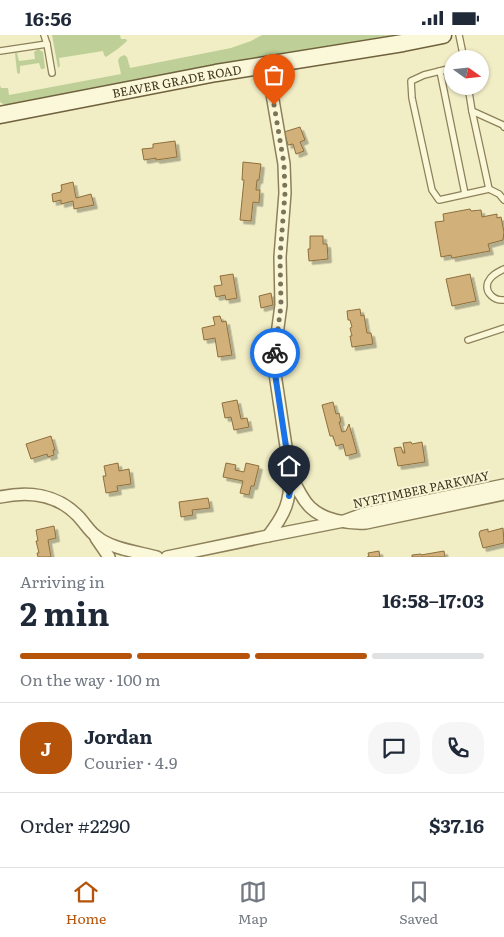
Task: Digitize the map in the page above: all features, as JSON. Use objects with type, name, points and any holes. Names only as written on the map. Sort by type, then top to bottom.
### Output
[{"type":"main road","name":"BEAVER GRADE ROAD","points":[[0,115],[216,73],[443,35]]},
{"type":"street","points":[[267,65],[285,179],[280,257],[281,305],[274,367],[291,487],[284,513],[268,536]]},
{"type":"street","points":[[290,473],[300,494],[311,509],[331,519],[344,521]]},
{"type":"street","name":"NYETIMBER PARKWAY","points":[[166,557],[344,521],[363,513],[504,485]]},
{"type":"street","points":[[0,497],[28,494],[56,500],[72,510],[95,536],[109,557]]},
{"type":"street","name":"NYETIMBER PARKWAY","points":[[344,521],[366,523],[504,494]]},
{"type":"street","points":[[95,536],[111,545],[157,557]]},
{"type":"lane","points":[[44,35],[52,73]]},
{"type":"lane","points":[[459,35],[462,50]]},
{"type":"lane","points":[[0,51],[47,44]]},
{"type":"lane","points":[[444,70],[424,75],[411,81],[412,98],[432,190],[439,200],[489,189],[499,194],[504,201]]},
{"type":"lane","points":[[440,71],[465,194]]},
{"type":"lane","points":[[469,95],[489,189]]},
{"type":"lane","points":[[472,111],[504,127]]},
{"type":"lane","points":[[504,269],[494,274],[488,281],[487,288],[491,296],[497,300],[504,300]]},
{"type":"lane","points":[[468,340],[504,328]]},
{"type":"green space","points":[[52,35],[120,35],[121,39],[126,39],[127,41],[106,57],[103,51],[59,58],[60,66],[58,68]]},
{"type":"green space","points":[[262,35],[409,35],[13,106],[0,102],[0,85],[1,88],[8,88],[9,95],[121,74],[118,60],[124,55],[127,57],[130,68],[231,48]]},
{"type":"green space","points":[[38,49],[43,52],[45,68],[41,69],[39,63],[20,66],[20,73],[18,74],[15,53],[17,53],[19,61],[35,59],[34,52]]},
{"type":"building","points":[[300,127],[305,140],[300,142],[304,151],[296,154],[293,144],[288,145],[284,132]]},
{"type":"building","points":[[175,141],[177,157],[144,160],[142,149],[153,148],[153,144]]},
{"type":"building","points":[[243,162],[261,164],[256,190],[260,190],[259,203],[253,202],[251,221],[240,220],[244,180],[242,180]]},
{"type":"building","points":[[73,182],[76,198],[91,194],[94,205],[74,209],[73,201],[61,204],[61,200],[53,202],[52,194],[61,192],[61,185]]},
{"type":"building","points":[[470,209],[471,211],[481,210],[482,217],[497,214],[497,218],[501,217],[504,232],[503,240],[488,244],[490,251],[452,258],[451,255],[441,257],[435,222],[444,221],[443,214]]},
{"type":"building","points":[[310,236],[323,236],[323,244],[327,244],[328,259],[309,261]]},
{"type":"building","points":[[233,274],[237,298],[226,300],[225,295],[216,297],[214,286],[222,285],[220,276]]},
{"type":"building","points":[[470,274],[476,301],[452,306],[446,279]]},
{"type":"building","points":[[271,293],[273,305],[261,308],[259,296]]},
{"type":"building","points":[[360,309],[361,316],[364,315],[367,333],[371,333],[373,344],[352,347],[350,328],[352,327],[350,320],[348,320],[347,311]]},
{"type":"building","points":[[220,316],[222,322],[226,321],[232,355],[218,357],[215,338],[204,340],[202,328],[215,325],[213,317]]},
{"type":"building","points":[[237,400],[241,419],[247,418],[249,427],[234,430],[231,417],[225,418],[222,403]]},
{"type":"building","points":[[333,402],[336,414],[339,413],[342,432],[346,431],[349,424],[357,453],[346,456],[343,444],[336,446],[333,436],[330,436],[322,405]]},
{"type":"building","points":[[51,436],[55,450],[53,450],[54,455],[48,457],[47,454],[31,459],[26,444]]},
{"type":"building","points":[[411,442],[412,444],[422,442],[425,462],[398,466],[394,448],[401,447],[403,453],[405,453],[403,443]]},
{"type":"building","points":[[118,463],[119,471],[129,469],[131,484],[117,486],[118,491],[106,493],[103,476],[106,476],[104,466]]},
{"type":"building","points":[[226,463],[236,465],[235,470],[244,472],[246,463],[259,466],[254,486],[251,486],[249,495],[240,493],[243,481],[223,477]]},
{"type":"building","points":[[208,498],[210,508],[192,510],[193,515],[181,517],[179,502]]},
{"type":"building","points":[[54,526],[56,538],[48,540],[51,557],[38,557],[36,530]]},
{"type":"building","points":[[503,528],[504,543],[483,548],[479,534],[480,531],[488,529],[488,532]]},
{"type":"building","points":[[379,551],[380,557],[369,557],[368,553]]},
{"type":"building","points":[[444,551],[445,557],[412,557],[412,555]]},
{"type":"way so far","points":[[274,105],[284,164],[285,193],[280,257],[281,305],[275,353]]},
{"type":"route","points":[[275,353],[274,367],[290,473],[291,487],[289,496]]}]
